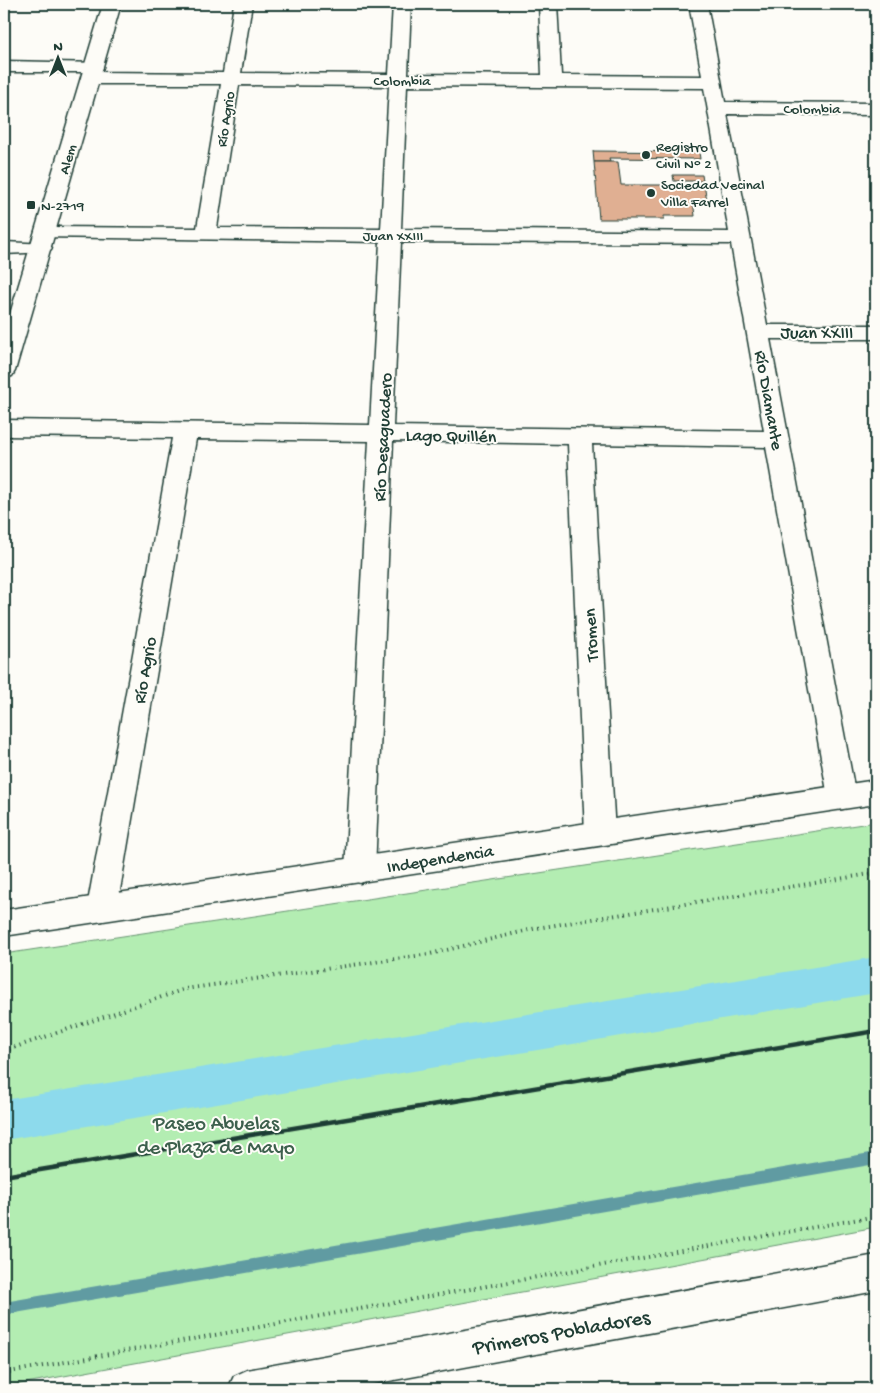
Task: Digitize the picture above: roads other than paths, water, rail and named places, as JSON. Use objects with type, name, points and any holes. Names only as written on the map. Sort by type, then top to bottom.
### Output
[{"type":"street","name":"Alem","points":[[4,371],[112,4]]},
{"type":"street","name":"Río Agrio","points":[[206,234],[243,4]]},
{"type":"street","name":"Río Desaguadero","points":[[360,870],[383,434],[402,4]]},
{"type":"street","points":[[548,4],[552,81]]},
{"type":"street","name":"Río Diamante","points":[[698,4],[842,797]]},
{"type":"street","name":"Colombia","points":[[4,66],[231,79],[712,82]]},
{"type":"street","name":"Colombia","points":[[717,108],[876,108]]},
{"type":"street","name":"Juan XXIII","points":[[4,248],[43,240],[206,234],[741,238]]},
{"type":"street","name":"Juan XXIII","points":[[758,332],[876,332]]},
{"type":"street","name":"Lago Quillén","points":[[4,428],[777,439]]},
{"type":"street","name":"Río Agrio","points":[[102,908],[185,431]]},
{"type":"street","name":"Tromen","points":[[580,437],[600,833]]},
{"type":"street","name":"Independencia","points":[[4,923],[876,792]]},
{"type":"street","name":"Primeros Pobladores","points":[[247,1389],[876,1273]]},
{"type":"waterway","points":[[4,1120],[876,975]]},
{"type":"waterway","points":[[4,1309],[876,1158]]},
{"type":"railway","points":[[4,1176],[876,1031]]},
{"type":"place","name":"Registro Civil N° 2","points":[[646,155]]},
{"type":"place","name":"Sociedad Vecinal Villa Farrel","points":[[651,193]]},
{"type":"place","name":"N-2719","points":[[31,205]]},
{"type":"park label","name":"Paseo Abuelas de Plaza de Mayo","points":[[216,1134]]}]
